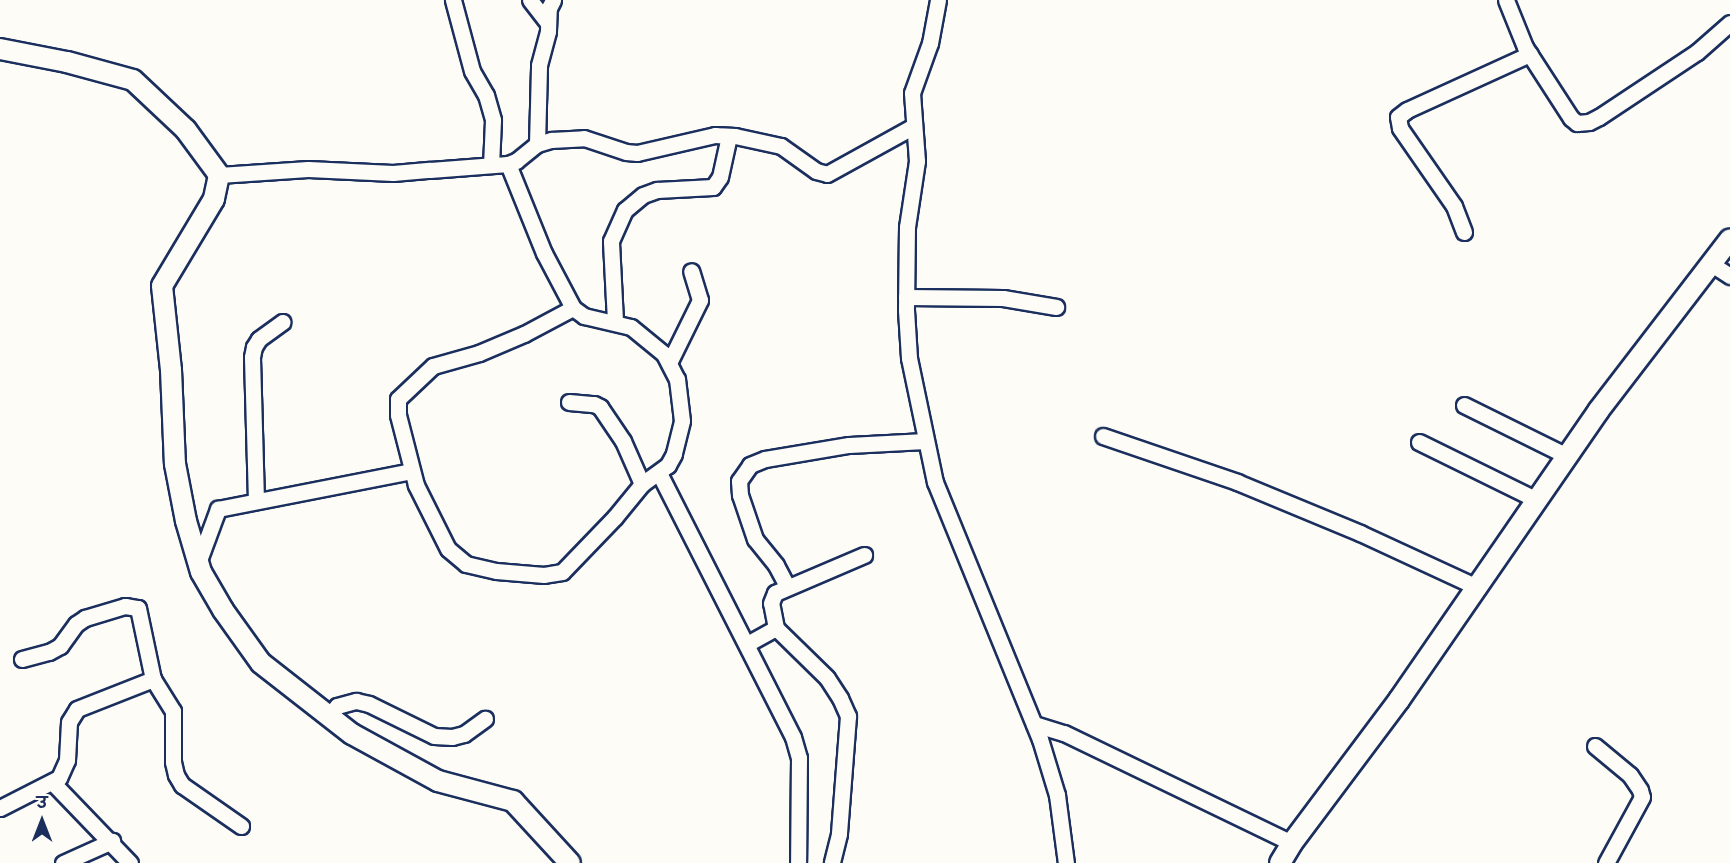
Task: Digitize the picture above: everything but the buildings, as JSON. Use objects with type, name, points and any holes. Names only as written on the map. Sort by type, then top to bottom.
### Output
[{"type":"main road","points":[[0,49],[67,62],[133,80],[186,130],[219,175],[214,199],[162,286],[171,370],[175,464],[198,563],[223,610],[261,663],[352,734],[438,781],[513,801],[570,863]]},
{"type":"main road","points":[[1280,863],[1292,843],[1399,700],[1567,456],[1730,239]]},
{"type":"street","points":[[453,0],[472,71],[486,95],[492,120],[491,165]]},
{"type":"street","points":[[530,0],[548,23]]},
{"type":"street","points":[[537,144],[539,65],[549,8],[553,0]]},
{"type":"street","points":[[938,0],[930,43],[912,93],[917,161],[907,227],[906,297],[909,358],[935,482],[1034,724],[1057,795],[1066,863]]},
{"type":"street","points":[[1506,0],[1530,54],[1570,118],[1577,123],[1589,122],[1697,52],[1730,22]]},
{"type":"street","points":[[1464,232],[1454,206],[1400,128],[1398,117],[1530,54]]},
{"type":"street","points":[[219,175],[308,169],[393,173],[508,164],[516,161],[537,144],[551,140],[584,138],[626,152],[637,153],[689,139],[729,136],[781,146],[822,174],[836,170],[914,126]]},
{"type":"street","points":[[615,321],[611,241],[625,210],[643,195],[657,190],[713,187],[720,177],[729,136]]},
{"type":"street","points":[[508,164],[544,253],[573,308],[584,316],[615,321],[631,327],[646,337],[670,361],[677,379],[682,421],[675,454],[659,473],[642,484],[570,566],[562,572],[544,574],[496,571],[466,564],[456,557],[440,537],[411,471],[398,416],[397,405],[402,392],[433,366],[479,352],[524,334],[573,308]]},
{"type":"street","points":[[1710,263],[1730,276]]},
{"type":"street","points":[[670,361],[700,300],[691,271]]},
{"type":"street","points":[[906,297],[1003,298],[1056,307]]},
{"type":"street","points":[[256,501],[252,357],[259,339],[282,322]]},
{"type":"street","points":[[568,402],[594,404],[600,407],[623,441],[642,484]]},
{"type":"street","points":[[1464,405],[1567,456]]},
{"type":"street","points":[[1103,436],[1237,482],[1360,533],[1477,586]]},
{"type":"street","points":[[787,586],[776,565],[755,539],[740,495],[739,481],[750,465],[765,459],[849,445],[925,441]]},
{"type":"street","points":[[1419,442],[1537,500]]},
{"type":"street","points":[[198,563],[218,509],[411,471]]},
{"type":"street","points":[[659,473],[793,737],[799,758],[798,863]]},
{"type":"street","points":[[832,863],[839,834],[848,716],[827,678],[776,628],[771,598],[787,586],[864,555]]},
{"type":"street","points":[[22,658],[49,652],[60,646],[76,624],[85,618],[134,606],[141,614],[153,679],[173,711],[173,762],[182,785],[242,826]]},
{"type":"street","points":[[747,645],[776,628]]},
{"type":"street","points":[[0,808],[53,783],[64,771],[72,714],[77,709],[153,679]]},
{"type":"street","points":[[329,716],[337,706],[356,701],[369,704],[434,736],[464,734],[485,719]]},
{"type":"street","points":[[1034,724],[1075,738],[1292,843]]},
{"type":"street","points":[[1595,746],[1630,775],[1640,790],[1641,797],[1606,863]]},
{"type":"street","points":[[53,783],[112,841],[130,863]]},
{"type":"street","points":[[63,863],[112,841]]}]
